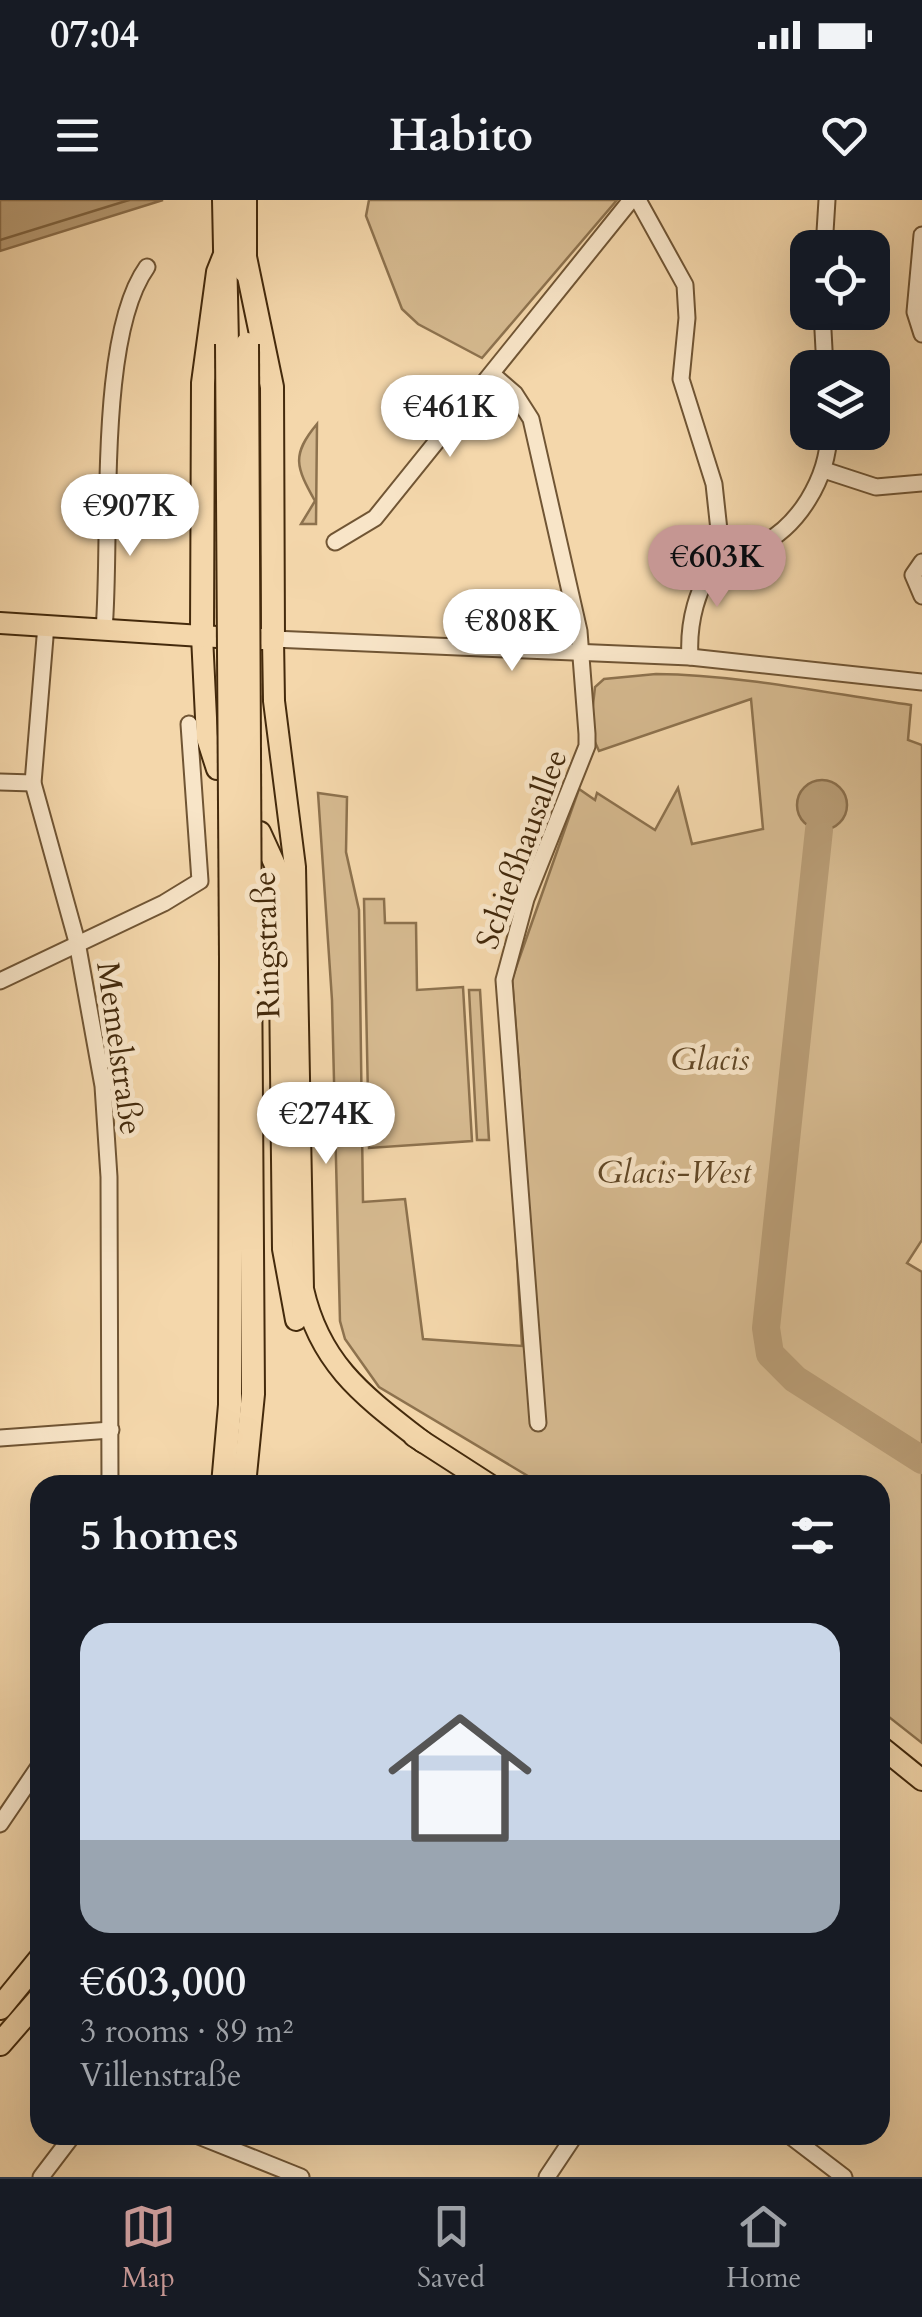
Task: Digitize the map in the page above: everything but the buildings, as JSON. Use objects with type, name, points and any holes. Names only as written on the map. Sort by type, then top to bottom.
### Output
[{"type":"highway","points":[[224,200],[235,257],[272,387],[266,639]]},
{"type":"highway","points":[[245,200],[235,257],[240,958],[253,1394],[245,1475]]},
{"type":"highway","points":[[209,636],[202,383],[218,272],[235,257]]},
{"type":"highway","points":[[224,1475],[230,1405],[240,958]]},
{"type":"highway","points":[[0,2008],[30,1971]]},
{"type":"highway","points":[[0,2044],[30,2010]]},
{"type":"main road","points":[[0,623],[209,636],[207,738],[218,768]]},
{"type":"main road","name":"Ringstraße","points":[[266,639],[295,867],[303,1290],[315,1334],[334,1361],[364,1395],[424,1442]]},
{"type":"main road","name":"Ringstraße","points":[[260,832],[276,868],[279,890],[283,1249],[296,1321],[322,1366],[346,1392],[475,1475]]},
{"type":"main road","points":[[890,1754],[922,1780]]},
{"type":"street","points":[[335,542],[375,518],[634,200],[685,285],[687,318],[680,379],[714,484],[722,558],[696,604],[690,657]]},
{"type":"street","points":[[826,230],[828,200]]},
{"type":"street","points":[[922,234],[915,312],[922,334]]},
{"type":"street","points":[[104,630],[115,375],[124,312],[147,266]]},
{"type":"street","name":"Schießhausallee","points":[[492,374],[515,394],[531,419],[582,653],[587,746],[526,898],[504,980],[538,1423]]},
{"type":"street","points":[[722,558],[759,546],[784,527],[803,506],[824,470],[826,450]]},
{"type":"street","points":[[824,470],[876,486],[922,483]]},
{"type":"street","points":[[922,562],[913,575],[922,596]]},
{"type":"street","name":"Memelstraße","points":[[46,625],[33,784],[77,942],[104,1086],[110,1475]]},
{"type":"street","points":[[266,639],[690,657],[922,682]]},
{"type":"street","points":[[0,980],[164,903],[200,881],[189,724]]},
{"type":"street","points":[[0,782],[33,784]]},
{"type":"street","points":[[0,1438],[111,1430]]},
{"type":"street","points":[[0,1824],[30,1780]]},
{"type":"street","points":[[42,2177],[65,2145]]},
{"type":"street","points":[[221,2145],[301,2177]]},
{"type":"street","points":[[547,2177],[568,2145]]},
{"type":"street","points":[[802,2145],[844,2177]]},
{"type":"green space","points":[[369,200],[617,200],[482,358],[418,324],[402,309],[366,216]]},
{"type":"green space","points":[[317,424],[316,524],[301,524],[315,501],[300,470],[300,453]]},
{"type":"green space","name":"Glacis","points":[[688,675],[911,705],[908,740],[922,745],[922,1240],[907,1263],[922,1272],[922,1743],[890,1718],[890,1475],[526,1475],[379,1387],[345,1339],[340,1321],[332,1000],[318,793],[347,797],[346,852],[359,910],[363,1202],[405,1199],[423,1339],[522,1346],[511,1151],[520,1081],[512,979],[579,789],[595,800],[597,793],[655,830],[678,788],[692,844],[763,829],[751,699],[599,751],[590,731],[595,687],[604,679]]},
{"type":"green space","points":[[364,899],[384,899],[385,923],[416,923],[417,990],[463,987],[472,1141],[369,1148]]},
{"type":"green space","points":[[469,990],[480,990],[489,1140],[477,1140]]},
{"type":"water","points":[[0,200],[163,200],[0,251]]},
{"type":"water","points":[[812,781],[832,781],[846,795],[846,815],[832,829],[812,829],[798,815],[798,795]]},
{"type":"waterway","points":[[819,830],[766,1328],[770,1354],[795,1379],[922,1460]]},
{"type":"park label","name":"Glacis-West","points":[[674,1172]]}]
